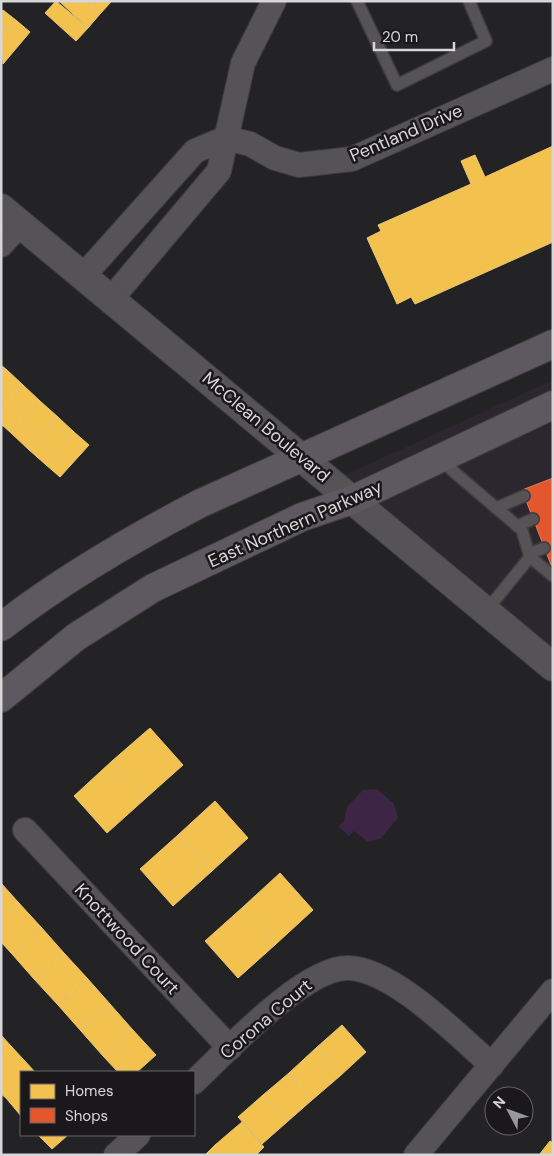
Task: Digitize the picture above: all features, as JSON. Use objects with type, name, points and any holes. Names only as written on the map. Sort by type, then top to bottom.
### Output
[{"type":"main road","points":[[1,627],[65,581],[144,533],[300,457],[553,344]]},
{"type":"main road","name":"East Northern Parkway","points":[[1,698],[76,637],[153,588],[302,516],[352,500],[550,409]]},
{"type":"street","points":[[112,298],[220,171],[243,63],[274,1]]},
{"type":"street","name":"Pentland Drive","points":[[226,138],[250,144],[275,158],[299,165],[352,159],[553,69]]},
{"type":"street","points":[[84,275],[195,151],[226,138]]},
{"type":"street","points":[[1,245],[11,216]]},
{"type":"street","name":"McClean Boulevard","points":[[11,216],[553,666]]},
{"type":"street","name":"Knottwood Court","points":[[25,830],[230,1048]]},
{"type":"street","name":"Corona Court","points":[[195,1081],[298,988],[328,970],[349,968],[390,982],[416,999],[492,1065]]},
{"type":"street","points":[[416,1155],[553,991]]},
{"type":"street","points":[[116,1155],[137,1136]]},
{"type":"lane","points":[[357,1],[397,85],[486,41],[469,1]]},
{"type":"lane","points":[[438,459],[522,530],[530,556],[551,572]]},
{"type":"lane","points":[[496,508],[524,496]]},
{"type":"lane","points":[[517,526],[533,519]]},
{"type":"lane","points":[[486,611],[530,556],[544,548]]},
{"type":"shaded area","points":[[553,380],[553,660],[336,479]]},
{"type":"shaded area","points":[[377,789],[394,804],[398,818],[380,839],[368,842],[354,831],[349,836],[338,826],[344,821],[347,807],[363,790]]},
{"type":"building: Homes","points":[[56,1],[88,28],[76,41],[45,13]]},
{"type":"building: Homes","points":[[59,1],[85,1],[100,14],[88,28]]},
{"type":"building: Homes","points":[[85,1],[111,1],[111,2],[100,14]]},
{"type":"building: Homes","points":[[3,10],[17,21],[1,39],[1,12]]},
{"type":"building: Homes","points":[[17,21],[30,32],[3,64],[1,39]]},
{"type":"building: Homes","points":[[553,146],[553,242],[415,304],[411,297],[397,304],[367,238],[381,231],[378,225],[471,184],[461,161],[475,155],[485,177]]},
{"type":"building: Homes","points":[[1,365],[7,370],[1,376]]},
{"type":"building: Homes","points":[[7,370],[23,385],[1,409],[1,376]]},
{"type":"building: Homes","points":[[23,385],[40,401],[11,433],[1,424],[1,409]]},
{"type":"building: Homes","points":[[40,401],[58,417],[28,449],[11,433]]},
{"type":"building: Homes","points":[[58,417],[74,432],[45,464],[28,449]]},
{"type":"building: Homes","points":[[74,432],[89,445],[60,477],[45,464]]},
{"type":"building: Homes","points":[[150,728],[183,765],[146,798],[112,761]]},
{"type":"building: Homes","points":[[112,761],[146,798],[107,833],[74,796]]},
{"type":"building: Homes","points":[[215,801],[248,838],[212,871],[178,835]]},
{"type":"building: Homes","points":[[178,835],[212,871],[173,906],[140,869]]},
{"type":"building: Homes","points":[[280,873],[313,910],[276,944],[243,907]]},
{"type":"building: Homes","points":[[1,883],[18,902],[1,918]]},
{"type":"building: Homes","points":[[18,902],[41,927],[12,954],[1,942],[1,918]]},
{"type":"building: Homes","points":[[243,907],[276,944],[238,978],[205,941]]},
{"type":"building: Homes","points":[[41,927],[64,953],[34,979],[12,954]]},
{"type":"building: Homes","points":[[64,953],[87,978],[58,1005],[34,979]]},
{"type":"building: Homes","points":[[87,978],[110,1004],[81,1031],[58,1005]]},
{"type":"building: Homes","points":[[110,1004],[132,1029],[103,1056],[81,1031]]},
{"type":"building: Homes","points":[[342,1025],[366,1052],[340,1076],[316,1048]]},
{"type":"building: Homes","points":[[132,1029],[156,1055],[138,1071],[117,1071],[103,1056]]},
{"type":"building: Homes","points":[[1,1035],[11,1046],[1,1056]]},
{"type":"building: Homes","points":[[11,1046],[34,1071],[20,1071],[20,1085],[6,1098],[1,1094],[1,1056]]},
{"type":"building: Homes","points":[[316,1048],[340,1076],[312,1100],[289,1073]]},
{"type":"building: Homes","points":[[289,1073],[312,1100],[287,1122],[263,1095]]},
{"type":"building: Homes","points":[[20,1085],[20,1115],[6,1098]]},
{"type":"building: Homes","points":[[263,1095],[287,1122],[262,1144],[238,1117]]},
{"type":"building: Homes","points":[[242,1122],[264,1147],[256,1155],[224,1155],[215,1145]]},
{"type":"building: Homes","points":[[39,1136],[67,1136],[52,1149]]},
{"type":"building: Homes","points":[[550,1141],[553,1143],[553,1155],[539,1155]]},
{"type":"building: Homes","points":[[215,1145],[224,1155],[205,1155]]},
{"type":"building: Shops","points":[[553,478],[553,570],[522,490]]}]
